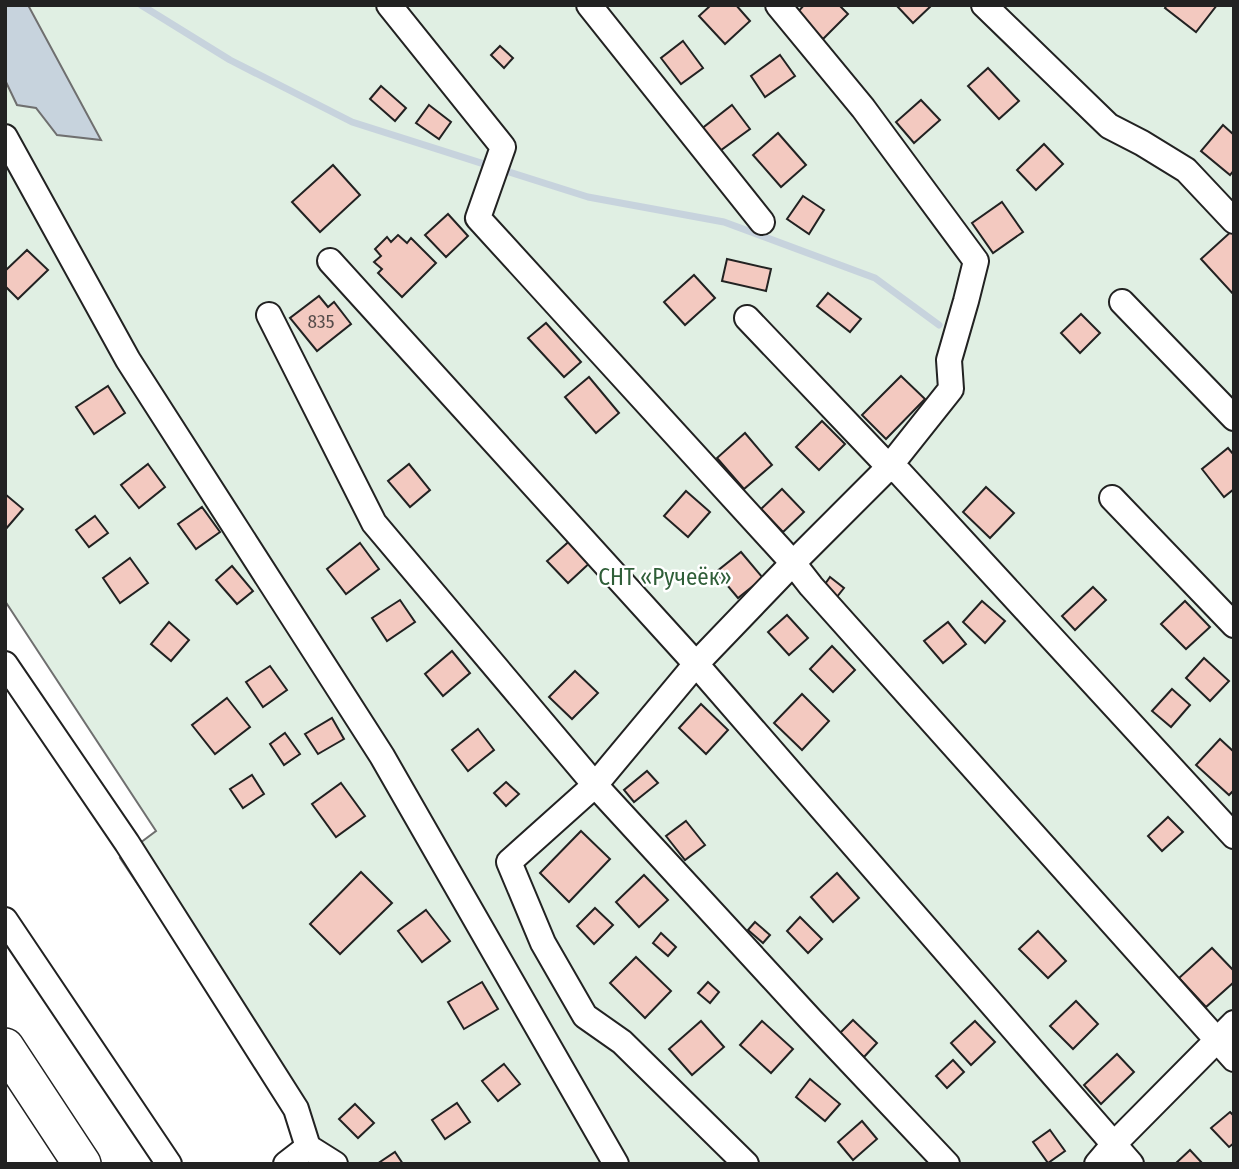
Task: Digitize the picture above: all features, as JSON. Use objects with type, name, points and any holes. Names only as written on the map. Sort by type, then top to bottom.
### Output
[{"type":"highway","points":[[5,1047],[82,1164]]},
{"type":"street","points":[[389,5],[503,147],[478,218],[793,563],[820,597],[1228,1041],[1114,1144],[1097,1164]]},
{"type":"street","points":[[589,5],[762,222]]},
{"type":"street","points":[[746,1164],[622,1042],[585,1016],[543,943],[509,862],[595,785],[696,664],[889,467],[951,389],[948,360],[967,301],[976,261],[863,108],[778,5]]},
{"type":"street","points":[[984,5],[1109,126],[1186,170],[1234,221]]},
{"type":"street","points":[[5,137],[128,360],[382,755],[616,1164]]},
{"type":"street","points":[[330,261],[696,664],[1131,1164]]},
{"type":"street","points":[[1122,302],[1234,418]]},
{"type":"street","points":[[269,315],[374,523],[595,785],[947,1164]]},
{"type":"street","points":[[747,318],[889,467],[900,473],[1234,836]]},
{"type":"street","points":[[1112,498],[1234,625]]},
{"type":"street","points":[[5,664],[127,843],[296,1108],[308,1147],[335,1164]]},
{"type":"street","points":[[5,919],[169,1164]]},
{"type":"street","points":[[286,1164],[308,1147]]},
{"type":"green space","name":"СНТ «Ручеёк»","points":[[5,5],[1234,5],[1234,1164],[326,1164],[120,858],[156,831],[5,601]]},
{"type":"shaded area","points":[[5,5],[28,5],[101,140],[57,135],[36,108],[17,105],[5,80]]},
{"type":"building","points":[[711,5],[736,5],[750,21],[725,44],[699,16]]},
{"type":"building","points":[[804,5],[839,5],[848,14],[823,39],[797,13]]},
{"type":"building","points":[[896,5],[932,5],[913,23]]},
{"type":"building","points":[[1167,5],[1217,5],[1196,32],[1165,8]]},
{"type":"building","points":[[683,41],[703,68],[681,84],[661,58]]},
{"type":"building","points":[[500,46],[513,58],[504,68],[491,55]]},
{"type":"building","points":[[780,55],[795,76],[765,97],[751,76]]},
{"type":"building","points":[[988,68],[1019,101],[999,119],[968,86]]},
{"type":"building","points":[[381,86],[406,108],[395,121],[370,99]]},
{"type":"building","points":[[921,100],[940,120],[914,143],[896,122]]},
{"type":"building","points":[[429,105],[451,122],[439,139],[416,123]]},
{"type":"building","points":[[732,105],[750,129],[717,153],[700,130]]},
{"type":"building","points":[[1223,125],[1234,135],[1234,170],[1230,175],[1201,151]]},
{"type":"building","points":[[778,133],[806,165],[781,187],[753,155]]},
{"type":"building","points":[[1044,144],[1063,164],[1036,190],[1017,170]]},
{"type":"building","points":[[333,165],[360,195],[320,232],[292,202]]},
{"type":"building","points":[[803,196],[824,210],[809,234],[787,219]]},
{"type":"building","points":[[1002,202],[1023,232],[993,253],[972,223]]},
{"type":"building","points":[[448,214],[468,236],[446,257],[425,235]]},
{"type":"building","points":[[1234,229],[1234,295],[1201,259]]},
{"type":"building","points":[[398,235],[407,243],[411,238],[436,263],[402,297],[378,273],[382,269],[374,262],[381,256],[375,249],[387,237],[391,242]]},
{"type":"building","points":[[27,250],[48,270],[18,299],[5,286],[5,271]]},
{"type":"building","points":[[727,259],[771,269],[766,291],[722,281]]},
{"type":"building","points":[[694,275],[715,298],[685,325],[664,302]]},
{"type":"building","points":[[828,293],[861,319],[850,332],[817,306]]},
{"type":"building","points":[[319,296],[328,307],[334,302],[351,324],[317,351],[290,318]]},
{"type":"building","points":[[1081,314],[1100,333],[1080,353],[1061,333]]},
{"type":"building","points":[[546,323],[581,362],[564,377],[528,338]]},
{"type":"building","points":[[901,376],[925,399],[886,439],[862,415]]},
{"type":"building","points":[[589,377],[619,413],[596,433],[565,397]]},
{"type":"building","points":[[108,386],[125,413],[94,434],[76,407]]},
{"type":"building","points":[[822,421],[845,444],[819,470],[796,447]]},
{"type":"building","points":[[745,433],[772,465],[744,489],[717,458]]},
{"type":"building","points":[[1228,448],[1234,455],[1234,489],[1224,497],[1202,469]]},
{"type":"building","points":[[148,464],[165,487],[139,508],[121,485]]},
{"type":"building","points":[[409,464],[430,490],[410,507],[388,481]]},
{"type":"building","points":[[986,487],[1014,513],[990,538],[963,512]]},
{"type":"building","points":[[782,489],[804,512],[783,532],[761,509]]},
{"type":"building","points":[[686,491],[710,512],[688,537],[664,516]]},
{"type":"building","points":[[5,494],[23,509],[5,530]]},
{"type":"building","points":[[202,507],[220,532],[196,549],[178,524]]},
{"type":"building","points":[[95,516],[108,533],[89,547],[76,530]]},
{"type":"building","points":[[574,537],[594,559],[568,583],[547,561]]},
{"type":"building","points":[[360,543],[379,569],[346,594],[327,569]]},
{"type":"building","points":[[741,552],[763,578],[738,598],[716,572]]},
{"type":"building","points":[[130,558],[148,583],[120,603],[103,578]]},
{"type":"building","points":[[232,566],[253,591],[237,604],[216,580]]},
{"type":"building","points":[[830,577],[844,588],[836,598],[823,587]]},
{"type":"building","points":[[1093,587],[1106,600],[1075,630],[1062,616]]},
{"type":"building","points":[[400,600],[415,622],[387,641],[372,618]]},
{"type":"building","points":[[982,601],[1005,621],[985,643],[963,622]]},
{"type":"building","points":[[1185,601],[1210,627],[1186,649],[1161,624]]},
{"type":"building","points":[[787,615],[808,638],[789,655],[768,632]]},
{"type":"building","points":[[169,622],[189,640],[171,661],[151,644]]},
{"type":"building","points":[[948,622],[966,644],[943,663],[924,641]]},
{"type":"building","points":[[832,646],[855,670],[833,692],[810,669]]},
{"type":"building","points":[[452,651],[470,673],[443,696],[425,674]]},
{"type":"building","points":[[1204,658],[1229,681],[1210,701],[1186,678]]},
{"type":"building","points":[[270,666],[287,690],[263,707],[246,682]]},
{"type":"building","points":[[575,671],[598,693],[572,719],[549,697]]},
{"type":"building","points":[[1172,689],[1190,705],[1171,727],[1152,711]]},
{"type":"building","points":[[802,694],[829,721],[802,750],[774,723]]},
{"type":"building","points":[[227,698],[250,727],[215,754],[192,725]]},
{"type":"building","points":[[701,704],[728,730],[706,754],[679,728]]},
{"type":"building","points":[[332,718],[344,739],[318,754],[305,734]]},
{"type":"building","points":[[478,729],[494,750],[468,771],[452,750]]},
{"type":"building","points":[[285,733],[300,754],[284,765],[270,744]]},
{"type":"building","points":[[1220,739],[1234,752],[1234,790],[1229,795],[1196,765]]},
{"type":"building","points":[[647,771],[658,783],[634,802],[624,790]]},
{"type":"building","points":[[252,775],[264,794],[243,808],[230,789]]},
{"type":"building","points":[[506,782],[519,794],[506,806],[494,793]]},
{"type":"building","points":[[341,783],[365,816],[336,837],[312,804]]},
{"type":"building","points":[[1168,817],[1183,832],[1162,851],[1148,836]]},
{"type":"building","points":[[686,821],[705,845],[685,860],[666,836]]},
{"type":"building","points":[[581,831],[610,859],[569,902],[540,873]]},
{"type":"building","points":[[361,872],[392,903],[340,954],[310,924]]},
{"type":"building","points":[[837,873],[859,898],[833,922],[811,897]]},
{"type":"building","points":[[644,875],[668,900],[639,927],[616,902]]},
{"type":"building","points":[[595,908],[613,925],[594,944],[577,926]]},
{"type":"building","points":[[426,910],[450,941],[422,962],[398,931]]},
{"type":"building","points":[[800,917],[822,939],[808,953],[787,931]]},
{"type":"building","points":[[755,922],[770,935],[763,943],[748,930]]},
{"type":"building","points":[[1038,931],[1066,961],[1048,978],[1019,949]]},
{"type":"building","points":[[661,933],[676,947],[668,956],[653,943]]},
{"type":"building","points":[[1212,948],[1234,971],[1234,982],[1206,1007],[1179,978]]},
{"type":"building","points":[[636,957],[671,991],[645,1018],[610,983]]},
{"type":"building","points":[[482,982],[498,1009],[464,1029],[448,1002]]},
{"type":"building","points":[[708,982],[719,992],[710,1003],[698,993]]},
{"type":"building","points":[[1076,1001],[1098,1024],[1073,1049],[1050,1026]]},
{"type":"building","points":[[853,1020],[877,1043],[864,1057],[839,1034]]},
{"type":"building","points":[[701,1021],[724,1047],[692,1075],[669,1049]]},
{"type":"building","points":[[762,1021],[793,1049],[771,1073],[740,1045]]},
{"type":"building","points":[[975,1021],[995,1042],[971,1065],[951,1043]]},
{"type":"building","points":[[1117,1054],[1134,1072],[1101,1104],[1084,1085]]},
{"type":"building","points":[[953,1060],[964,1072],[947,1088],[936,1076]]},
{"type":"building","points":[[504,1064],[520,1084],[498,1101],[482,1081]]},
{"type":"building","points":[[810,1079],[840,1104],[825,1121],[796,1097]]},
{"type":"building","points":[[457,1103],[470,1122],[445,1139],[432,1120]]},
{"type":"building","points":[[355,1104],[374,1123],[358,1138],[339,1119]]},
{"type":"building","points":[[1230,1112],[1234,1116],[1234,1143],[1229,1147],[1211,1128]]},
{"type":"building","points":[[862,1121],[877,1139],[853,1160],[838,1142]]},
{"type":"building","points":[[1050,1130],[1065,1151],[1048,1163],[1033,1142]]},
{"type":"building","points":[[1190,1150],[1203,1164],[1175,1164]]},
{"type":"building","points":[[395,1152],[403,1164],[377,1164]]},
{"type":"waterway","points":[[141,5],[230,60],[352,122],[588,197],[724,222],[875,278],[939,325]]}]
